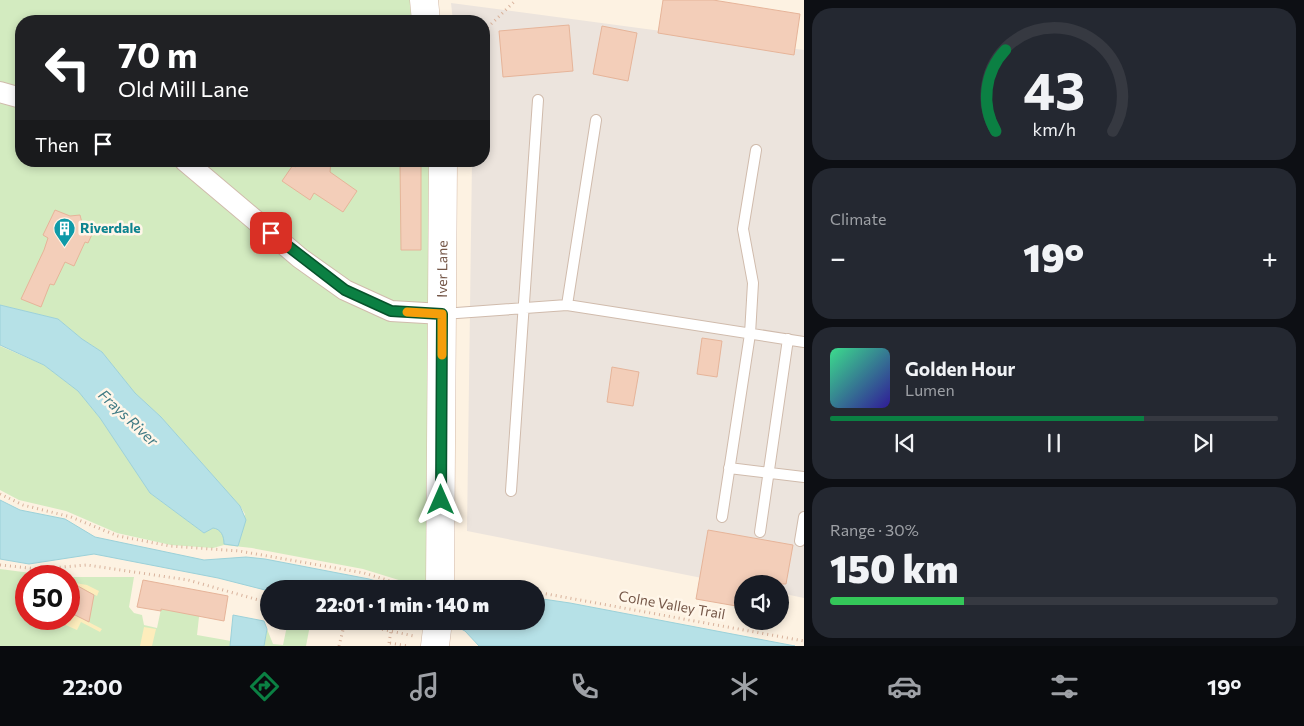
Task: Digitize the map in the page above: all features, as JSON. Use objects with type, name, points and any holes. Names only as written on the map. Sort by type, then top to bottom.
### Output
[{"type":"main road","points":[[424,0],[425,15]]},
{"type":"main road","name":"Iver Lane","points":[[432,580],[442,314],[443,167]]},
{"type":"street","points":[[0,92],[15,96]]},
{"type":"street","points":[[191,167],[300,258],[345,290],[391,311],[442,314]]},
{"type":"lane","points":[[511,491],[538,100]]},
{"type":"lane","points":[[567,305],[596,120]]},
{"type":"lane","points":[[722,516],[750,334],[753,283],[744,229],[756,150]]},
{"type":"lane","points":[[442,314],[567,305],[804,342]]},
{"type":"lane","points":[[760,532],[788,339]]},
{"type":"lane","points":[[729,468],[804,477]]},
{"type":"lane","points":[[800,540],[804,517]]},
{"type":"path","points":[[490,25],[516,0]]},
{"type":"path","points":[[0,494],[23,505],[71,517],[118,536],[170,546],[239,551],[396,580]]},
{"type":"path","points":[[0,567],[40,569],[87,566],[114,569],[188,580],[260,600]]},
{"type":"path","name":"Colne Valley Trail","points":[[545,594],[804,641]]},
{"type":"path","points":[[339,646],[342,630]]},
{"type":"path","points":[[386,630],[436,636]]},
{"type":"path","points":[[391,631],[389,643],[408,646]]},
{"type":"shaded area","points":[[451,3],[804,50],[804,598],[789,595],[789,575],[734,575],[734,584],[467,531],[472,167],[490,167],[490,15],[452,15]]},
{"type":"green space","points":[[0,0],[417,0],[419,15],[15,15],[15,92],[0,87]]},
{"type":"green space","points":[[0,97],[15,101],[15,167],[184,167],[343,293],[435,317],[428,580],[399,580],[363,569],[252,548],[224,545],[213,548],[171,545],[117,533],[66,511],[19,500],[0,490],[0,346],[44,365],[78,391],[100,418],[150,493],[204,533],[213,528],[218,529],[227,542],[237,546],[245,514],[240,506],[161,417],[135,393],[102,352],[82,339],[58,319],[0,305]]},
{"type":"green space","points":[[199,167],[435,167],[436,309],[392,306],[348,286]]},
{"type":"green space","points":[[0,569],[15,571],[15,630],[80,630],[80,577],[134,577],[129,607],[134,613],[142,615],[144,625],[157,628],[161,609],[172,611],[173,604],[200,608],[197,635],[231,641],[230,646],[0,646]]},
{"type":"green space","points":[[267,630],[273,644],[283,645],[286,630],[309,630],[306,646],[264,646]]},
{"type":"sand","points":[[80,584],[99,591],[97,596],[80,587]]},
{"type":"sand","points":[[80,618],[102,629],[100,632],[81,622],[80,624]]},
{"type":"sand","points":[[144,627],[156,629],[152,646],[140,646]]},
{"type":"water","name":"Frays River","points":[[0,305],[58,319],[82,339],[102,352],[135,393],[161,417],[240,506],[246,520],[238,546],[224,544],[222,533],[216,529],[213,528],[204,533],[150,493],[100,418],[78,391],[44,365],[0,345]]},
{"type":"water","points":[[0,500],[20,510],[65,519],[95,537],[204,560],[246,557],[265,559],[372,580],[260,580],[260,589],[218,578],[94,554],[29,564],[0,559]]},
{"type":"water","points":[[545,599],[795,646],[479,646],[463,630],[545,630]]},
{"type":"water","points":[[233,615],[260,620],[260,630],[267,630],[264,646],[230,646]]},
{"type":"building","points":[[663,0],[713,0],[800,14],[794,55],[658,33]]},
{"type":"building","points":[[569,25],[573,71],[503,77],[499,31]]},
{"type":"building","points":[[602,26],[637,33],[628,81],[593,74]]},
{"type":"building","points":[[292,167],[330,167],[330,172],[357,191],[343,212],[314,193],[310,200],[282,181]]},
{"type":"building","points":[[400,167],[421,167],[421,250],[401,250]]},
{"type":"building","name":"Riverdale","points":[[55,210],[70,216],[80,215],[82,223],[95,228],[88,243],[85,242],[74,266],[65,262],[54,285],[50,284],[41,307],[21,299],[44,250],[48,238],[43,235]]},
{"type":"building","points":[[702,338],[722,341],[717,377],[697,374]]},
{"type":"building","points":[[612,367],[639,372],[633,406],[607,402]]},
{"type":"building","points":[[708,530],[793,545],[788,575],[734,575],[734,606],[696,599]]},
{"type":"building","points":[[143,580],[228,596],[224,621],[161,609],[161,611],[137,607]]},
{"type":"building","points":[[80,587],[94,595],[89,622],[80,618]]},
{"type":"slow traffic","points":[[407,312],[442,314],[442,355]]},
{"type":"place","name":"Riverdale","points":[[64,247]]},
{"type":"route","points":[[271,233],[300,258],[345,290],[391,311],[442,314],[441,500]]}]
